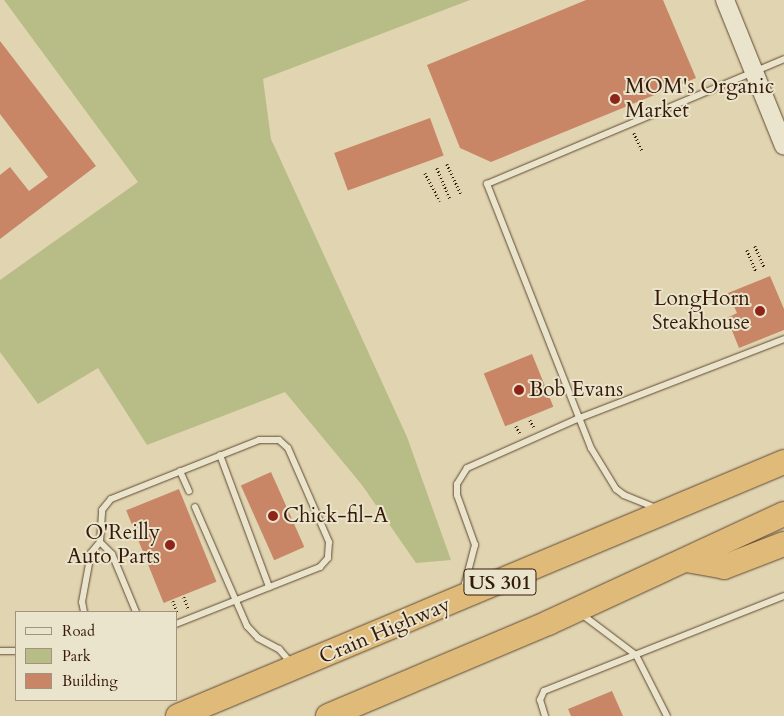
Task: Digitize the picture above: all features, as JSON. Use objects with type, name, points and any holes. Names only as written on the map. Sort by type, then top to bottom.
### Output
[{"type":"highway","name":"Crain Highway","points":[[178,716],[296,669],[784,462]]},
{"type":"highway","name":"US 301","points":[[328,716],[575,610],[784,514]]},
{"type":"highway","points":[[686,560],[724,567],[784,544]]},
{"type":"street","points":[[724,0],[784,146]]},
{"type":"lane","points":[[669,512],[634,500],[616,489],[576,419],[487,184],[784,59]]},
{"type":"lane","points":[[461,599],[474,545],[457,495],[457,484],[467,468],[576,419],[784,339]]},
{"type":"lane","points":[[84,611],[82,602],[91,553],[100,542],[102,510],[111,499],[266,438],[283,443],[288,448],[329,542],[330,553],[320,567],[178,623]]},
{"type":"lane","points":[[220,456],[269,587]]},
{"type":"lane","points":[[180,471],[189,491]]},
{"type":"lane","points":[[195,507],[247,626],[258,638],[279,649],[296,669]]},
{"type":"lane","points":[[100,542],[112,554],[136,611]]},
{"type":"lane","points":[[545,716],[540,700],[544,691],[784,596]]},
{"type":"lane","points":[[575,610],[636,655],[667,716]]},
{"type":"lane","points":[[0,651],[15,651]]},
{"type":"path","points":[[625,134],[633,131],[642,150]]},
{"type":"path","points":[[447,164],[461,194]]},
{"type":"path","points":[[437,168],[450,198]]},
{"type":"path","points":[[425,172],[440,202]]},
{"type":"path","points":[[754,246],[765,268]]},
{"type":"path","points":[[747,250],[756,271]]},
{"type":"green space","points":[[4,0],[470,0],[263,79],[271,139],[407,437],[451,560],[416,563],[362,485],[285,392],[147,445],[98,368],[38,404],[0,352],[0,280],[138,182]]},
{"type":"building","points":[[586,0],[663,0],[696,78],[491,162],[460,148],[427,65]]},
{"type":"building","points":[[0,41],[96,166],[0,239],[0,175],[10,167],[29,191],[48,177],[0,114]]},
{"type":"building","points":[[430,118],[444,156],[348,190],[334,153]]},
{"type":"building","name":"LongHorn Steakhouse","points":[[770,276],[784,309],[784,330],[739,348],[727,318],[737,313],[728,293]]},
{"type":"building","name":"Bob Evans","points":[[532,354],[553,407],[505,426],[484,373]]},
{"type":"building","name":"Chick-fil-A","points":[[271,472],[304,547],[274,560],[241,485]]},
{"type":"building","name":"O'Reilly Auto Parts","points":[[179,489],[216,582],[164,603],[126,510]]},
{"type":"building","points":[[612,691],[623,716],[571,716],[568,709]]},
{"type":"place","name":"MOM's Organic Market","points":[[615,99]]},
{"type":"place","name":"LongHorn Steakhouse","points":[[760,311]]},
{"type":"place","name":"Bob Evans","points":[[519,390]]},
{"type":"place","name":"Chick-fil-A","points":[[273,516]]},
{"type":"place","name":"O'Reilly Auto Parts","points":[[170,545]]}]
